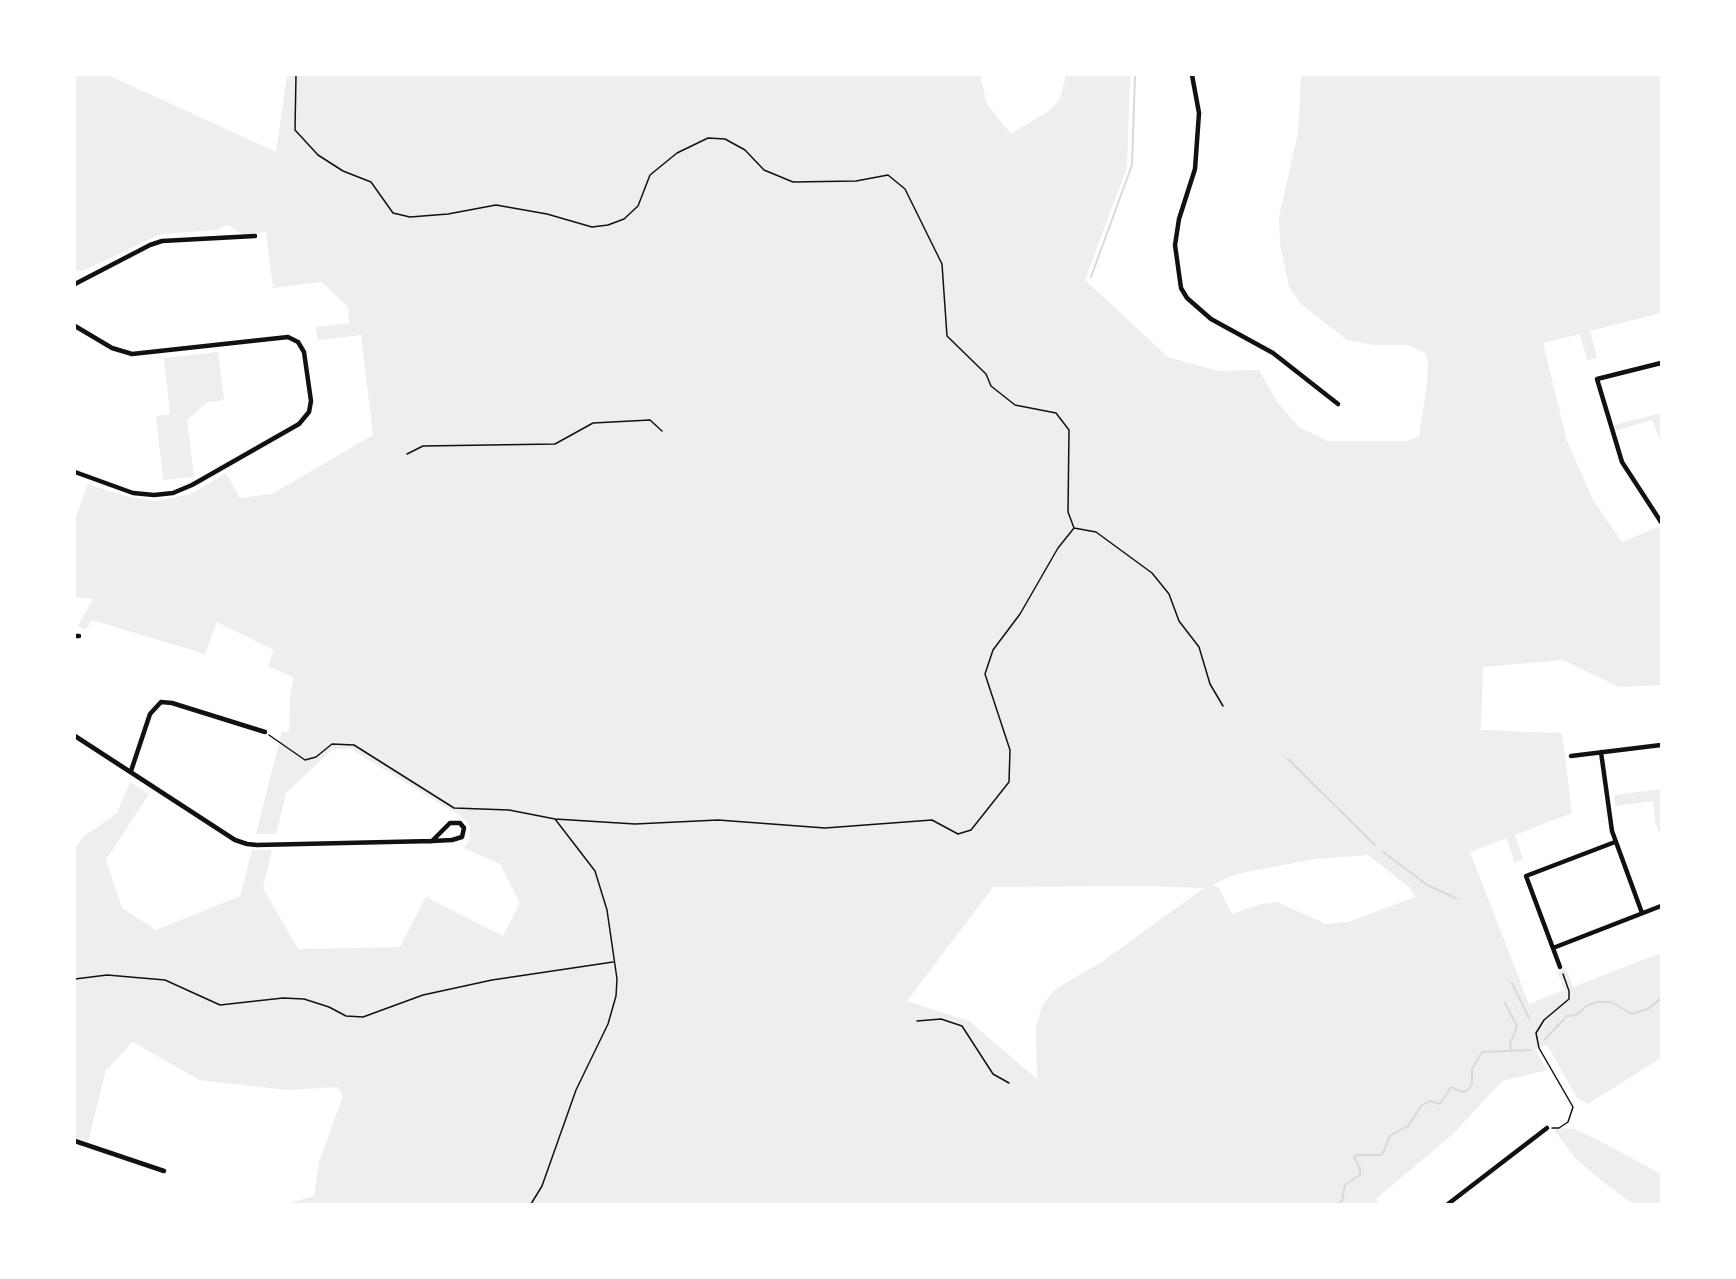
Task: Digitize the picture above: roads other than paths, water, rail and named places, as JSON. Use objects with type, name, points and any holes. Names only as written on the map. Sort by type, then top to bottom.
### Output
[{"type":"street","points":[[1192,75],[1198,113],[1195,169],[1179,219],[1175,245],[1181,288],[1187,298],[1211,319],[1273,353],[1338,404]]},
{"type":"street","points":[[75,284],[162,241],[255,236]]},
{"type":"street","points":[[75,326],[112,348],[132,354],[288,337],[298,342],[304,352],[311,400],[309,412],[299,424],[192,485],[173,493],[154,495],[133,493],[75,472]]},
{"type":"street","points":[[1661,363],[1597,379],[1622,462],[1661,522]]},
{"type":"street","points":[[130,771],[150,714],[161,702],[172,703],[265,732]]},
{"type":"street","points":[[75,736],[236,840],[247,844],[432,841],[459,839],[464,834],[464,828],[460,822],[450,823],[432,841]]},
{"type":"street","points":[[1571,756],[1661,745]]},
{"type":"street","points":[[1601,752],[1615,842],[1642,913]]},
{"type":"street","points":[[1560,967],[1526,876],[1615,842]]},
{"type":"street","points":[[1553,948],[1661,906]]},
{"type":"street","points":[[1450,1203],[1547,1128]]},
{"type":"street","points":[[75,1141],[164,1171]]},
{"type":"waterway","points":[[1091,277],[1132,165],[1135,75]]},
{"type":"waterway","points":[[1288,759],[1375,845]]},
{"type":"waterway","points":[[1383,852],[1427,885],[1456,898]]},
{"type":"waterway","points":[[1512,983],[1529,1018]]},
{"type":"waterway","points":[[1545,1039],[1567,1016],[1576,1015],[1586,1006],[1597,1002],[1611,1002],[1632,1014],[1648,1009],[1661,998]]},
{"type":"waterway","points":[[1505,1003],[1517,1026],[1510,1044],[1511,1049]]},
{"type":"waterway","points":[[1337,1204],[1342,1201],[1345,1185],[1360,1175],[1360,1168],[1354,1157],[1382,1155],[1390,1136],[1409,1125],[1421,1106],[1430,1101],[1440,1104],[1451,1087],[1462,1092],[1468,1090],[1472,1084],[1472,1069],[1482,1052],[1531,1050]]}]
